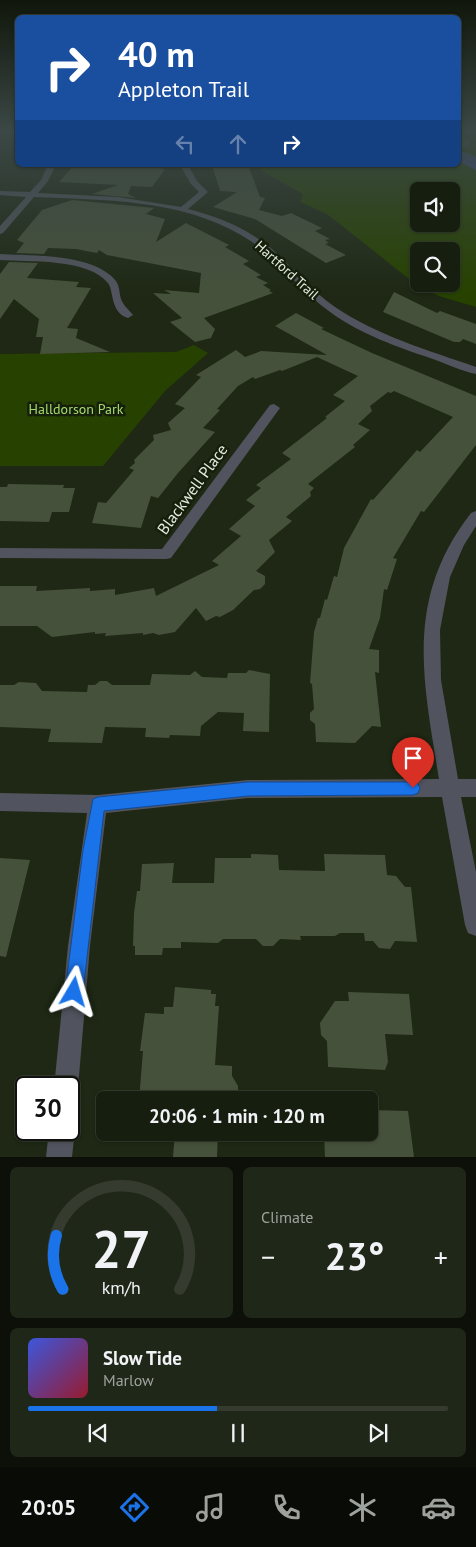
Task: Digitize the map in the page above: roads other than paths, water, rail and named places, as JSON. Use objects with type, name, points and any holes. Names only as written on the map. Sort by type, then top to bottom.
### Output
[{"type":"street","points":[[0,231],[41,184]]},
{"type":"street","points":[[184,208],[204,192],[196,184]]},
{"type":"street","name":"Hartford Trail","points":[[0,193],[139,201],[184,208],[233,227],[260,243],[278,257],[314,295],[350,320],[476,371]]},
{"type":"street","points":[[0,257],[77,263],[90,267],[111,280],[115,287],[118,302],[128,315]]},
{"type":"street","name":"Blackwell Place","points":[[0,553],[166,554],[274,408]]},
{"type":"street","points":[[476,516],[466,528],[450,556],[437,598],[430,647],[450,788],[476,925]]},
{"type":"street","points":[[0,802],[98,804],[248,789],[476,788]]},
{"type":"street","points":[[67,1076],[74,991],[98,804]]},
{"type":"street","points":[[58,1157],[60,1141]]},
{"type":"park label","name":"Halldorson Park","points":[[76,409]]}]
